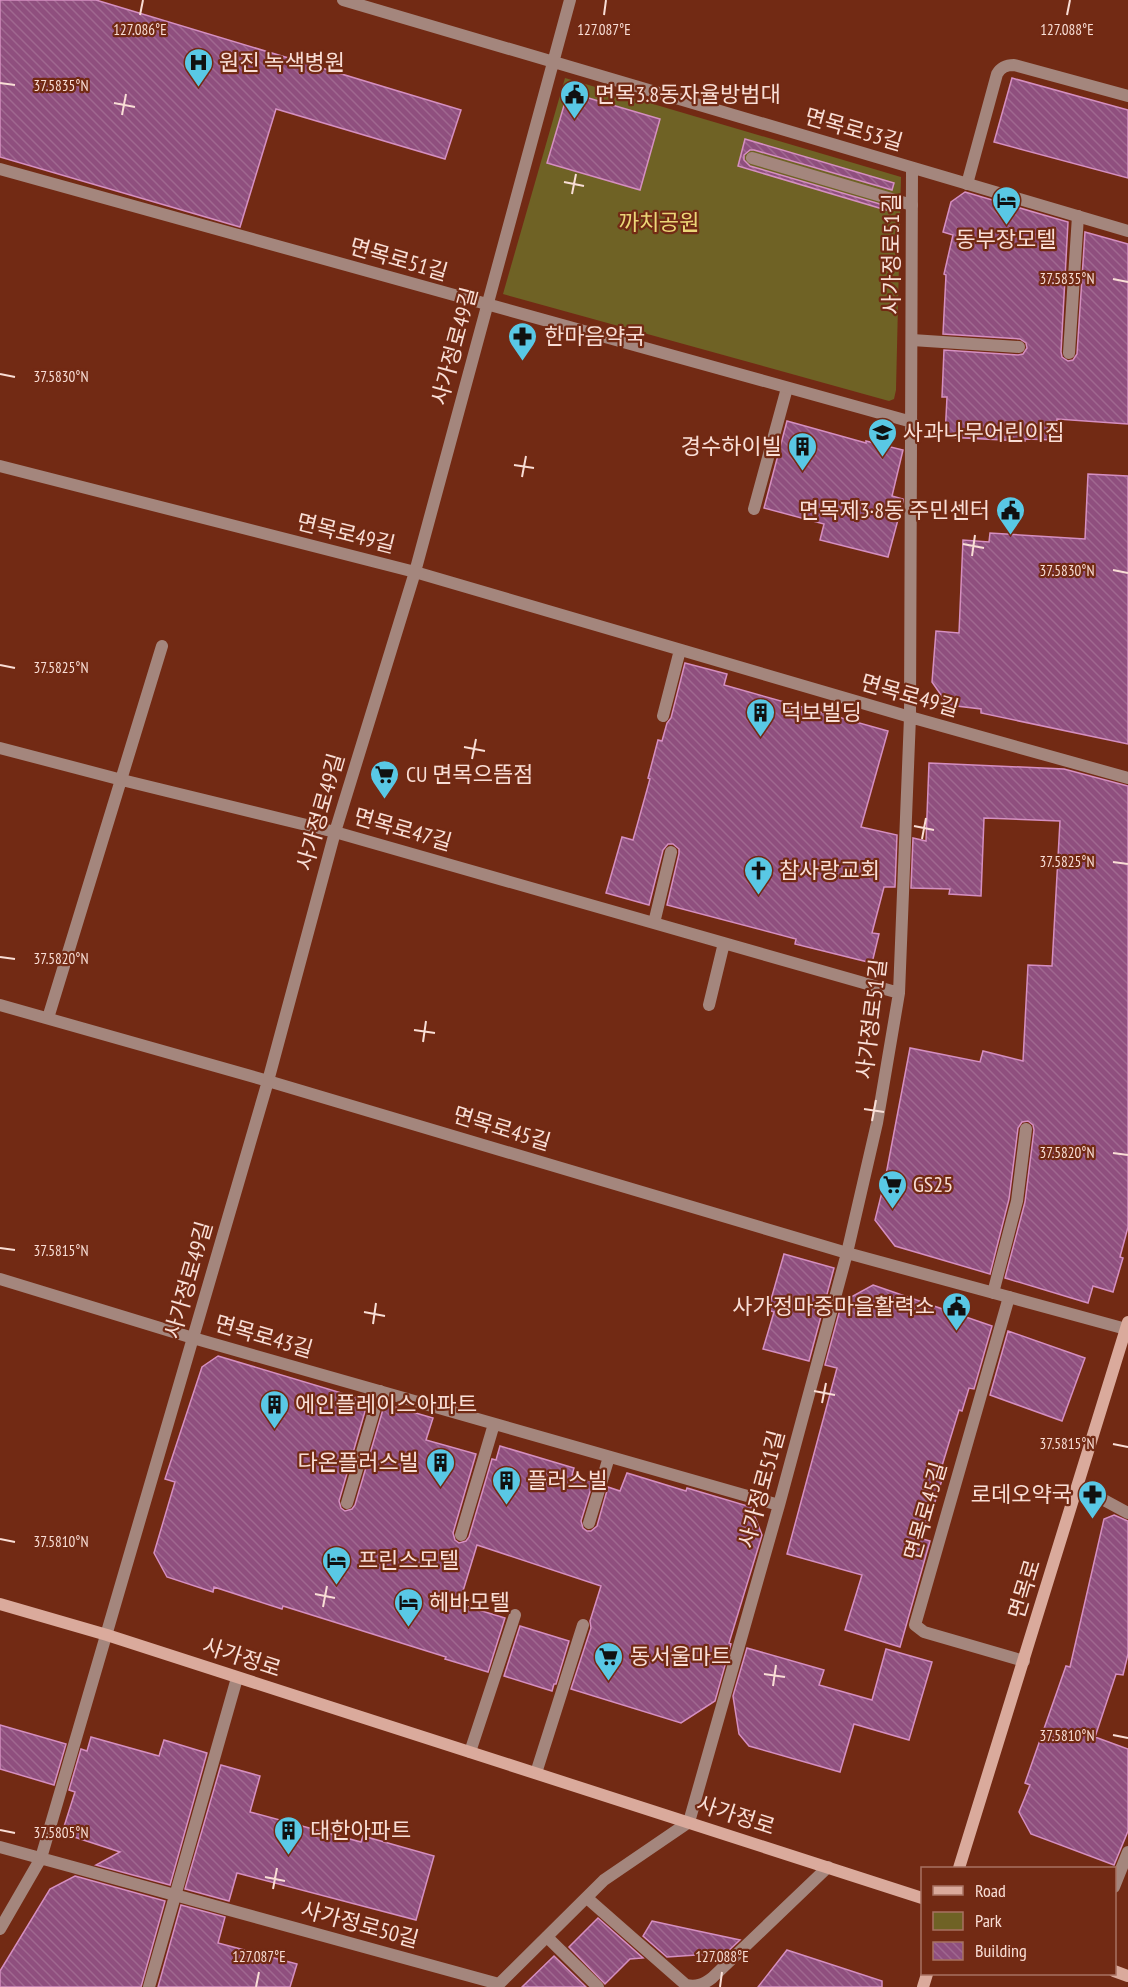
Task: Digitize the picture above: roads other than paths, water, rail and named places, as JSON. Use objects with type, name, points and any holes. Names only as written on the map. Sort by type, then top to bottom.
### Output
[{"type":"main road","name":"면목로","points":[[960,1867],[1127,1325]]},
{"type":"main road","name":"사가정로","points":[[0,1604],[107,1635],[921,1898]]},
{"type":"street","name":"면목로53길","points":[[343,0],[1128,231]]},
{"type":"street","name":"사가정로49길","points":[[107,1635],[268,1081],[335,832],[415,572],[570,0]]},
{"type":"street","points":[[968,184],[997,74],[1006,65],[1014,65],[1128,96]]},
{"type":"street","points":[[752,158],[912,205]]},
{"type":"street","name":"사가정로51길","points":[[689,1822],[779,1505],[847,1253],[877,1124],[899,993],[910,717],[912,168]]},
{"type":"street","name":"면목로51길","points":[[0,169],[912,422]]},
{"type":"street","points":[[1069,353],[1078,216]]},
{"type":"street","name":"사가정로51길","points":[[912,340],[1019,347]]},
{"type":"street","points":[[754,509],[787,388]]},
{"type":"street","name":"면목로49길","points":[[0,465],[415,572],[910,717],[1128,778]]},
{"type":"street","points":[[48,1018],[162,646]]},
{"type":"street","points":[[663,716],[680,650]]},
{"type":"street","name":"면목로47길","points":[[0,748],[335,832],[899,993]]},
{"type":"street","points":[[654,923],[671,852]]},
{"type":"street","points":[[709,1005],[724,943]]},
{"type":"street","name":"면목로45길","points":[[0,1005],[268,1081],[847,1253],[993,1293],[1127,1325]]},
{"type":"street","points":[[993,1293],[1016,1209],[1026,1129]]},
{"type":"street","name":"면목로43길","points":[[0,1279],[193,1338],[779,1505]]},
{"type":"street","name":"면목로45길","points":[[1010,1297],[915,1625],[924,1632],[1024,1661]]},
{"type":"street","points":[[347,1503],[380,1391]]},
{"type":"street","points":[[461,1535],[494,1424]]},
{"type":"street","points":[[589,1523],[609,1456]]},
{"type":"street","points":[[1078,1486],[1128,1514]]},
{"type":"street","points":[[470,1752],[515,1615]]},
{"type":"street","points":[[536,1773],[583,1625]]},
{"type":"street","points":[[0,1929],[41,1858],[107,1635]]},
{"type":"street","points":[[149,1987],[237,1678]]},
{"type":"street","points":[[498,1985],[611,1874],[689,1822]]},
{"type":"street","name":"사가정로50길","points":[[0,1847],[498,1985]]},
{"type":"street","points":[[1116,1882],[1128,1852]]},
{"type":"street","points":[[587,1898],[686,1985],[694,1987],[701,1986],[712,1978],[828,1867]]},
{"type":"street","points":[[547,1937],[598,1987]]},
{"type":"place","name":"원진 녹색병원","points":[[198,88]]},
{"type":"place","name":"면목3.8동자율방범대","points":[[574,120]]},
{"type":"place","name":"동부장모텔","points":[[1006,226]]},
{"type":"place","name":"한마음약국","points":[[523,362]]},
{"type":"place","name":"사과나무어린이집","points":[[882,458]]},
{"type":"place","name":"경수하이빌","points":[[803,472]]},
{"type":"place","name":"면목제3·8동 주민센터","points":[[1011,536]]},
{"type":"place","name":"덕보빌딩","points":[[760,738]]},
{"type":"place","name":"CU 면목으뜸점","points":[[385,800]]},
{"type":"place","name":"참사랑교회","points":[[758,896]]},
{"type":"place","name":"GS25","points":[[892,1210]]},
{"type":"place","name":"사가정마중마을활력소","points":[[956,1332]]},
{"type":"place","name":"에인플레이스아파트","points":[[274,1430]]},
{"type":"place","name":"다온플러스빌","points":[[440,1488]]},
{"type":"place","name":"플러스빌","points":[[506,1506]]},
{"type":"place","name":"로데오약국","points":[[1093,1520]]},
{"type":"place","name":"프린스모텔","points":[[337,1586]]},
{"type":"place","name":"헤바모텔","points":[[408,1628]]},
{"type":"place","name":"동서울마트","points":[[609,1682]]},
{"type":"place","name":"대한아파트","points":[[289,1856]]},
{"type":"park label","name":"까치공원","points":[[659,222]]}]
